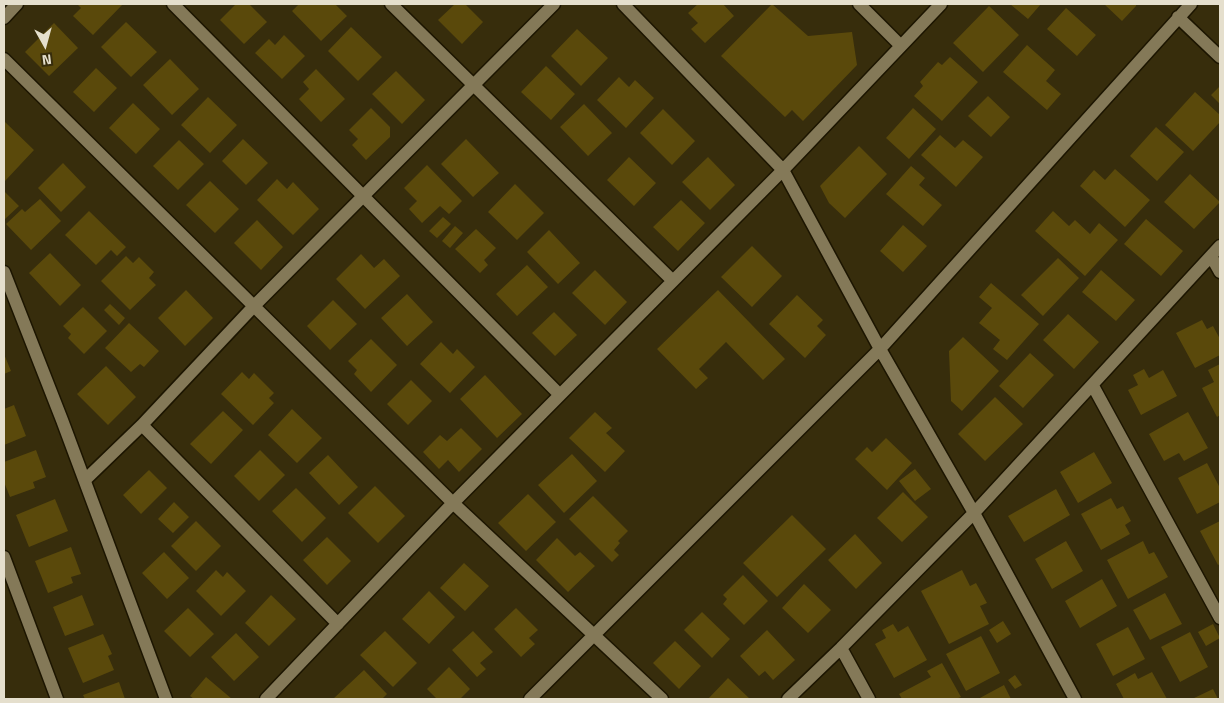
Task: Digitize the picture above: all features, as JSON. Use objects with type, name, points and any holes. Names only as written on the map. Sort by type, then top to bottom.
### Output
[{"type":"street","points":[[4,18],[17,4]]},
{"type":"street","points":[[173,4],[560,395]]},
{"type":"street","points":[[391,4],[673,281]]},
{"type":"street","points":[[85,480],[142,426],[254,306],[554,4]]},
{"type":"street","points":[[623,4],[783,170],[880,349],[974,513],[1075,699]]},
{"type":"street","points":[[859,4],[901,46]]},
{"type":"street","points":[[928,18],[931,4]]},
{"type":"street","points":[[266,699],[452,503],[783,170],[941,4]]},
{"type":"street","points":[[530,699],[880,349],[1191,4]]},
{"type":"street","points":[[1178,18],[1220,57]]},
{"type":"street","points":[[4,59],[452,503],[662,699]]},
{"type":"street","points":[[788,699],[974,513],[1220,246]]},
{"type":"street","points":[[1211,256],[1220,272]]},
{"type":"street","points":[[4,272],[85,480],[166,699]]},
{"type":"street","points":[[1093,386],[1220,618]]},
{"type":"street","points":[[142,426],[338,624]]},
{"type":"street","points":[[4,557],[57,699]]},
{"type":"street","points":[[841,648],[869,699]]},
{"type":"building","points":[[77,4],[123,4],[93,35],[73,16],[81,8]]},
{"type":"building","points":[[236,4],[249,4],[267,22],[244,44],[220,20]]},
{"type":"building","points":[[299,4],[335,4],[347,16],[321,41],[292,11]]},
{"type":"building","points":[[455,4],[465,4],[483,22],[462,44],[438,20]]},
{"type":"building","points":[[698,4],[723,4],[734,16],[705,43],[691,29],[698,23],[688,13]]},
{"type":"building","points":[[772,4],[808,36],[852,32],[857,65],[803,121],[792,110],[785,117],[721,56]]},
{"type":"building","points":[[1010,4],[1041,4],[1028,19]]},
{"type":"building","points":[[1104,4],[1136,4],[1136,6],[1122,21]]},
{"type":"building","points":[[989,6],[1019,35],[983,72],[953,43]]},
{"type":"building","points":[[1066,8],[1096,35],[1077,56],[1047,29]]},
{"type":"building","points":[[126,22],[157,52],[131,77],[101,47]]},
{"type":"building","points":[[54,23],[78,48],[49,76],[25,52]]},
{"type":"building","points":[[351,27],[382,57],[358,81],[328,51]]},
{"type":"building","points":[[577,29],[608,58],[581,86],[551,56]]},
{"type":"building","points":[[284,35],[305,56],[282,79],[255,53],[269,39],[275,45]]},
{"type":"building","points":[[1027,45],[1055,70],[1046,81],[1061,94],[1047,110],[1003,72]]},
{"type":"building","points":[[950,57],[978,82],[942,121],[914,96],[923,86],[920,82],[938,62],[942,65]]},
{"type":"building","points":[[170,59],[199,89],[172,115],[143,85]]},
{"type":"building","points":[[546,66],[575,94],[551,120],[521,92]]},
{"type":"building","points":[[96,68],[117,88],[94,112],[73,92]]},
{"type":"building","points":[[316,69],[345,99],[321,122],[299,99],[309,89],[303,82]]},
{"type":"building","points":[[396,71],[425,100],[402,124],[372,94]]},
{"type":"building","points":[[619,77],[629,87],[635,80],[654,98],[626,128],[597,100]]},
{"type":"building","points":[[1220,86],[1220,104],[1211,95]]},
{"type":"building","points":[[1195,92],[1220,115],[1220,122],[1193,151],[1165,125]]},
{"type":"building","points":[[988,96],[1010,117],[991,137],[968,116]]},
{"type":"building","points":[[208,97],[237,125],[210,153],[181,125]]},
{"type":"building","points":[[133,103],[160,129],[136,154],[109,128]]},
{"type":"building","points":[[584,104],[612,133],[588,156],[560,127]]},
{"type":"building","points":[[371,108],[390,127],[390,137],[366,160],[352,145],[358,139],[349,130]]},
{"type":"building","points":[[913,108],[936,129],[909,159],[886,138]]},
{"type":"building","points":[[663,109],[695,141],[672,165],[640,133]]},
{"type":"building","points":[[5,122],[34,150],[5,181],[4,180]]},
{"type":"building","points":[[1156,127],[1184,152],[1157,181],[1130,156]]},
{"type":"building","points":[[940,135],[955,148],[963,140],[983,157],[956,187],[921,155]]},
{"type":"building","points":[[243,139],[268,163],[246,185],[222,161]]},
{"type":"building","points":[[466,139],[499,173],[473,197],[441,164]]},
{"type":"building","points":[[179,140],[204,164],[178,190],[153,166]]},
{"type":"building","points":[[859,146],[887,174],[845,218],[829,203],[820,186]]},
{"type":"building","points":[[629,157],[656,183],[634,206],[607,180]]},
{"type":"building","points":[[708,157],[735,185],[710,210],[682,182]]},
{"type":"building","points":[[63,163],[86,187],[61,212],[38,188]]},
{"type":"building","points":[[427,165],[462,201],[449,214],[440,206],[422,223],[409,209],[417,201],[404,188]]},
{"type":"building","points":[[911,166],[925,178],[919,185],[942,205],[923,226],[886,194]]},
{"type":"building","points":[[1115,169],[1150,200],[1125,227],[1080,186],[1094,170],[1105,180]]},
{"type":"building","points":[[1190,174],[1220,202],[1194,229],[1164,202]]},
{"type":"building","points":[[277,179],[287,189],[293,182],[319,209],[293,235],[257,200]]},
{"type":"building","points":[[210,181],[239,209],[215,233],[186,205]]},
{"type":"building","points":[[515,184],[544,213],[517,240],[488,212]]},
{"type":"building","points":[[4,191],[19,206],[5,219],[4,218]]},
{"type":"building","points":[[40,199],[61,221],[31,250],[6,224],[22,209],[25,212]]},
{"type":"building","points":[[681,200],[705,223],[678,251],[653,227]]},
{"type":"building","points":[[89,211],[126,247],[117,256],[111,250],[96,265],[65,235]]},
{"type":"building","points":[[1053,211],[1069,226],[1075,220],[1090,234],[1099,223],[1118,240],[1085,276],[1035,231]]},
{"type":"building","points":[[443,217],[451,224],[437,238],[429,231]]},
{"type":"building","points":[[1146,219],[1183,251],[1161,276],[1124,244]]},
{"type":"building","points":[[257,220],[283,247],[261,270],[234,243]]},
{"type":"building","points":[[903,225],[927,246],[903,272],[880,251]]},
{"type":"building","points":[[455,226],[463,233],[450,248],[442,241]]},
{"type":"building","points":[[476,229],[496,248],[484,260],[488,265],[480,273],[455,249]]},
{"type":"building","points":[[549,230],[580,263],[558,284],[527,252]]},
{"type":"building","points":[[752,246],[782,276],[752,307],[721,277]]},
{"type":"building","points":[[50,253],[81,285],[60,306],[29,273]]},
{"type":"building","points":[[361,254],[374,268],[384,259],[400,276],[365,309],[336,279]]},
{"type":"building","points":[[126,256],[133,263],[139,257],[154,272],[149,278],[156,285],[130,310],[101,281]]},
{"type":"building","points":[[1058,258],[1079,278],[1043,316],[1021,295]]},
{"type":"building","points":[[527,265],[548,287],[517,316],[496,294]]},
{"type":"building","points":[[595,270],[627,302],[605,325],[572,293]]},
{"type":"building","points":[[1101,270],[1135,300],[1116,321],[1082,292]]},
{"type":"building","points":[[991,283],[1039,324],[1007,360],[993,349],[1000,340],[979,323],[992,308],[979,297]]},
{"type":"building","points":[[186,290],[213,318],[185,346],[158,318]]},
{"type":"building","points":[[718,290],[785,359],[763,380],[726,342],[699,369],[708,378],[696,389],[657,349]]},
{"type":"building","points":[[407,294],[433,322],[407,346],[381,318]]},
{"type":"building","points":[[797,295],[823,320],[817,326],[826,335],[805,358],[769,324]]},
{"type":"building","points":[[333,300],[357,324],[330,350],[307,326]]},
{"type":"building","points":[[110,304],[125,318],[119,325],[104,310]]},
{"type":"building","points":[[83,307],[107,331],[84,354],[68,338],[71,334],[63,326]]},
{"type":"building","points":[[554,312],[577,335],[555,356],[532,333]]},
{"type":"building","points":[[1068,314],[1099,342],[1074,369],[1043,340]]},
{"type":"building","points":[[1202,320],[1207,329],[1213,326],[1220,339],[1220,355],[1195,368],[1176,333]]},
{"type":"building","points":[[129,323],[159,351],[144,367],[140,364],[131,372],[105,348]]},
{"type":"building","points":[[963,337],[999,371],[962,411],[951,401],[949,351]]},
{"type":"building","points":[[371,339],[397,365],[371,392],[354,374],[357,370],[348,361]]},
{"type":"building","points":[[441,342],[453,354],[457,349],[475,367],[450,393],[420,364]]},
{"type":"building","points":[[1030,353],[1054,375],[1023,408],[999,386]]},
{"type":"building","points":[[4,354],[11,371],[4,374]]},
{"type":"building","points":[[1220,364],[1220,415],[1217,417],[1202,388],[1214,382],[1208,370]]},
{"type":"building","points":[[106,366],[136,397],[108,425],[77,394]]},
{"type":"building","points":[[1144,369],[1149,378],[1163,370],[1177,396],[1141,415],[1128,390],[1138,385],[1133,375]]},
{"type":"building","points":[[242,372],[249,379],[254,373],[274,393],[269,398],[274,403],[253,425],[221,394]]},
{"type":"building","points":[[485,375],[522,414],[497,438],[460,399]]},
{"type":"building","points":[[411,380],[432,401],[408,425],[387,404]]},
{"type":"building","points":[[995,397],[1023,424],[985,461],[958,434]]},
{"type":"building","points":[[14,405],[26,436],[4,445],[4,409]]},
{"type":"building","points":[[292,409],[322,438],[297,463],[268,435]]},
{"type":"building","points":[[223,411],[243,430],[211,464],[190,444]]},
{"type":"building","points":[[595,412],[612,428],[606,433],[625,451],[605,472],[569,438]]},
{"type":"building","points":[[1188,412],[1208,448],[1184,461],[1179,453],[1164,461],[1149,434]]},
{"type":"building","points":[[461,428],[482,449],[459,472],[448,460],[439,469],[423,452],[440,435],[447,441]]},
{"type":"building","points":[[886,438],[912,463],[887,490],[855,459],[867,447],[872,452]]},
{"type":"building","points":[[36,450],[46,477],[33,482],[35,488],[10,497],[4,482],[4,462]]},
{"type":"building","points":[[260,450],[285,475],[259,501],[234,476]]},
{"type":"building","points":[[1094,452],[1112,483],[1078,503],[1060,472]]},
{"type":"building","points":[[572,454],[597,481],[564,513],[538,485]]},
{"type":"building","points":[[328,455],[358,487],[339,505],[309,473]]},
{"type":"building","points":[[1207,463],[1220,488],[1220,502],[1197,514],[1178,478]]},
{"type":"building","points":[[915,469],[931,489],[915,501],[899,481]]},
{"type":"building","points":[[149,470],[167,488],[141,514],[123,495]]},
{"type":"building","points":[[375,486],[405,516],[378,543],[348,513]]},
{"type":"building","points":[[296,488],[326,518],[302,542],[272,511]]},
{"type":"building","points":[[1056,489],[1070,515],[1024,542],[1008,516]]},
{"type":"building","points":[[903,492],[928,517],[902,542],[877,518]]},
{"type":"building","points":[[528,494],[556,522],[526,551],[498,523]]},
{"type":"building","points":[[593,496],[628,531],[618,541],[620,543],[614,550],[619,555],[612,562],[569,519]]},
{"type":"building","points":[[1111,498],[1117,509],[1123,506],[1131,521],[1125,525],[1130,534],[1101,550],[1081,514]]},
{"type":"building","points":[[55,499],[68,531],[29,547],[16,515]]},
{"type":"building","points":[[174,502],[189,517],[173,533],[158,519]]},
{"type":"building","points":[[792,515],[826,549],[777,597],[743,563]]},
{"type":"building","points":[[196,521],[221,546],[196,571],[171,546]]},
{"type":"building","points":[[1220,521],[1220,564],[1218,565],[1200,531]]},
{"type":"building","points":[[855,534],[882,563],[856,589],[828,560]]},
{"type":"building","points":[[327,537],[351,561],[327,585],[303,560]]},
{"type":"building","points":[[557,538],[575,556],[580,552],[595,566],[568,592],[536,560]]},
{"type":"building","points":[[1066,541],[1083,571],[1052,589],[1035,559]]},
{"type":"building","points":[[1143,541],[1149,554],[1154,552],[1168,577],[1128,599],[1107,560]]},
{"type":"building","points":[[71,547],[81,574],[71,577],[73,583],[48,593],[35,561]]},
{"type":"building","points":[[164,552],[189,578],[167,599],[142,573]]},
{"type":"building","points":[[464,563],[489,586],[465,611],[440,588]]},
{"type":"building","points":[[216,570],[223,577],[227,572],[246,591],[221,616],[196,591]]},
{"type":"building","points":[[962,570],[970,586],[976,583],[987,603],[980,606],[989,624],[949,644],[921,591]]},
{"type":"building","points":[[743,575],[768,601],[744,625],[723,604],[727,599],[723,595]]},
{"type":"building","points":[[1102,579],[1117,606],[1080,628],[1065,601]]},
{"type":"building","points":[[804,584],[831,610],[808,633],[782,608]]},
{"type":"building","points":[[429,591],[455,617],[429,644],[402,619]]},
{"type":"building","points":[[1165,593],[1182,624],[1150,640],[1133,610]]},
{"type":"building","points":[[82,595],[94,625],[65,636],[53,607]]},
{"type":"building","points":[[271,595],[296,619],[269,646],[245,623]]},
{"type":"building","points":[[188,608],[214,634],[190,657],[164,631]]},
{"type":"building","points":[[516,608],[538,630],[529,638],[535,644],[521,657],[494,629]]},
{"type":"building","points":[[702,612],[730,639],[712,658],[684,630]]},
{"type":"building","points":[[1003,621],[1011,634],[997,643],[989,630]]},
{"type":"building","points":[[893,624],[898,632],[908,626],[927,660],[894,678],[875,644],[886,638],[882,630]]},
{"type":"building","points":[[1213,624],[1220,638],[1206,646],[1198,632]]},
{"type":"building","points":[[1128,627],[1145,659],[1113,676],[1096,644]]},
{"type":"building","points":[[767,630],[795,660],[773,680],[765,671],[759,676],[740,656]]},
{"type":"building","points":[[385,631],[417,663],[393,687],[360,655]]},
{"type":"building","points":[[473,631],[493,652],[480,663],[486,669],[477,677],[452,650]]},
{"type":"building","points":[[1190,632],[1208,667],[1180,682],[1161,647]]},
{"type":"building","points":[[236,633],[259,657],[234,681],[211,657]]},
{"type":"building","points":[[103,634],[112,654],[108,656],[114,670],[83,683],[68,648]]},
{"type":"building","points":[[981,636],[1000,673],[966,691],[946,654]]},
{"type":"building","points":[[675,641],[701,666],[679,689],[653,663]]},
{"type":"building","points":[[942,663],[961,697],[956,699],[902,699],[899,694],[931,677],[927,671]]},
{"type":"building","points":[[449,667],[470,689],[462,699],[437,699],[427,689]]},
{"type":"building","points":[[364,670],[387,694],[382,699],[333,699]]},
{"type":"building","points":[[1152,672],[1167,699],[1124,699],[1116,684],[1135,673],[1138,679]]},
{"type":"building","points":[[1015,675],[1022,685],[1015,689],[1008,680]]},
{"type":"building","points":[[206,677],[232,699],[194,699],[190,696]]},
{"type":"building","points":[[728,678],[750,699],[708,699]]},
{"type":"building","points":[[119,682],[125,699],[85,699],[83,695]]},
{"type":"building","points":[[1004,685],[1011,699],[978,699]]},
{"type":"building","points":[[1213,689],[1218,699],[1192,699]]}]
